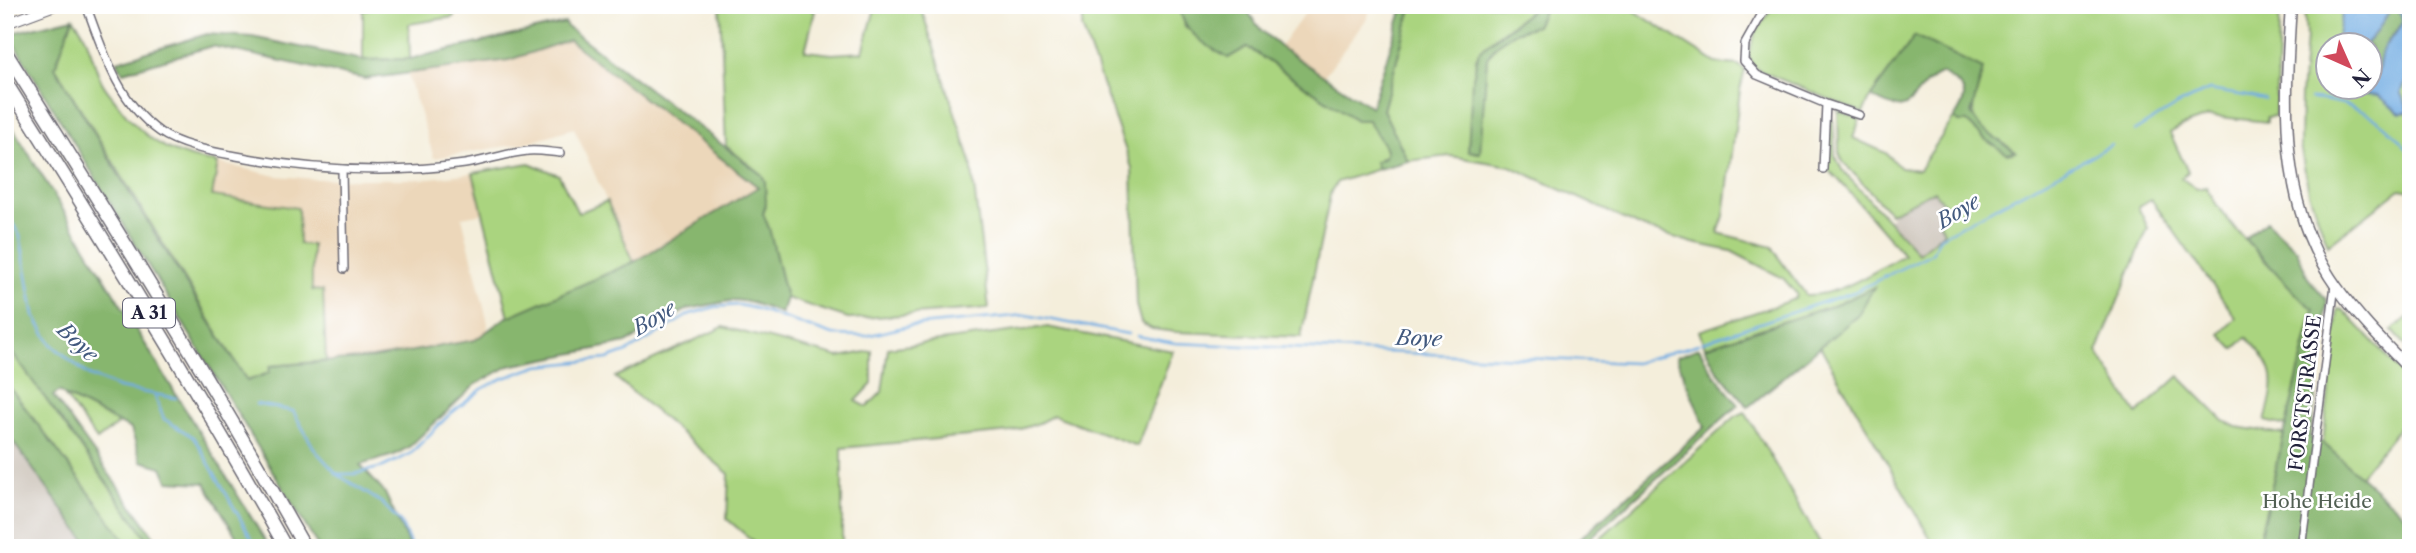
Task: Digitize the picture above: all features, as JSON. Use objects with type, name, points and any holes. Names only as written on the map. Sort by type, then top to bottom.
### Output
[{"type":"highway","name":"A 31","points":[[5,51],[124,239],[246,443],[305,548]]},
{"type":"highway","name":"A 31","points":[[5,81],[117,259],[286,548]]},
{"type":"main road","points":[[2291,5],[2286,118],[2288,157],[2296,195],[2311,241],[2335,284],[2411,371]]},
{"type":"street","points":[[5,24],[57,5]]},
{"type":"street","points":[[86,5],[108,66],[131,104],[161,134],[201,149],[271,163],[342,170],[466,164],[529,151],[559,153]]},
{"type":"street","points":[[1066,5],[1081,5]]},
{"type":"street","points":[[1768,5],[1745,44],[1743,57],[1746,65],[1757,75],[1859,115]]},
{"type":"street","points":[[1823,169],[1826,104]]},
{"type":"street","points":[[342,170],[344,269]]},
{"type":"street","name":"FORSTSTRASSE","points":[[2301,548],[2335,284]]},
{"type":"shaded area","points":[[1311,5],[1370,5],[1368,17],[1324,76],[1280,47]]},
{"type":"shaded area","points":[[569,40],[758,187],[634,262],[574,128],[525,143],[434,158],[407,73],[509,60]]},
{"type":"shaded area","points":[[218,163],[277,176],[315,179],[422,179],[473,173],[483,213],[462,217],[488,324],[487,332],[475,340],[373,358],[326,361],[323,292],[312,291],[298,245],[211,197]]},
{"type":"shaded area","points":[[1934,190],[1947,208],[1944,232],[1918,253],[1887,220],[1892,216],[1890,213]]},
{"type":"shaded area","points":[[5,431],[78,529],[91,548],[5,548]]},
{"type":"green space","points":[[379,5],[460,5],[453,17],[409,24],[410,59],[363,60],[363,10]]},
{"type":"green space","points":[[720,5],[802,5],[815,11],[805,51],[832,54],[863,52],[876,5],[920,5],[971,162],[989,308],[851,319],[786,298],[763,214],[766,203],[762,175],[726,146]]},
{"type":"green space","points":[[1091,5],[1181,5],[1185,27],[1228,58],[1247,47],[1356,120],[1367,120],[1384,144],[1387,154],[1376,162],[1378,169],[1337,182],[1331,191],[1301,337],[1176,332],[1152,329],[1141,323],[1136,305],[1132,168],[1082,27],[1084,16]]},
{"type":"green space","points":[[1181,5],[1243,5],[1261,30],[1280,47],[1371,107],[1404,5],[1412,5],[1383,110],[1408,161],[1378,169],[1375,162],[1385,157],[1387,150],[1368,120],[1356,120],[1247,47],[1228,58],[1212,49],[1189,30],[1181,14]]},
{"type":"green space","points":[[1412,5],[1538,5],[1494,38],[1476,59],[1468,151],[1479,153],[1487,58],[1498,43],[1515,32],[1536,26],[1546,5],[1625,5],[1716,63],[1738,65],[1745,70],[1740,90],[1724,216],[1718,233],[1773,247],[1806,295],[1845,287],[1904,255],[1825,167],[1829,117],[1833,121],[1835,155],[1842,170],[1918,253],[1944,232],[1939,221],[1948,215],[1947,208],[1934,191],[1890,213],[1843,162],[1839,153],[1838,111],[1860,119],[1853,138],[1886,153],[1901,168],[1919,170],[1954,118],[1959,122],[1967,122],[1986,140],[2016,152],[1978,126],[1973,109],[1980,82],[1915,36],[1871,96],[1863,113],[1763,72],[1752,65],[1748,54],[1756,32],[1774,5],[2280,5],[2275,116],[2267,117],[2267,122],[2210,116],[2170,133],[2188,172],[2181,178],[2197,189],[2206,187],[2236,229],[2314,309],[2286,426],[2265,421],[2272,375],[2264,358],[2247,337],[2234,349],[2220,334],[2236,318],[2151,199],[2138,207],[2148,228],[2097,352],[2137,414],[2179,376],[2224,421],[2236,427],[2284,434],[2257,548],[1936,548],[1820,346],[1858,315],[1873,288],[1838,304],[1705,347],[1699,331],[1795,299],[1797,294],[1783,278],[1731,251],[1644,228],[1510,166],[1450,156],[1408,161],[1383,110]]},
{"type":"green space","points":[[1538,5],[1546,5],[1536,26],[1515,32],[1498,43],[1487,58],[1480,153],[1468,151],[1472,82],[1479,51]]},
{"type":"green space","points":[[2304,5],[2344,5],[2339,32],[2314,32],[2314,102],[2384,102],[2384,99],[2400,113],[2410,112],[2401,94],[2411,68],[2411,191],[2400,189],[2328,245],[2309,193],[2300,145],[2306,37]]},
{"type":"green space","points":[[2395,8],[2403,18],[2384,50],[2384,32],[2376,32],[2391,9]]},
{"type":"green space","points":[[73,18],[84,34],[104,85],[139,128],[150,138],[174,151],[218,163],[212,196],[298,208],[299,244],[312,245],[312,290],[323,291],[326,361],[271,366],[269,373],[247,381],[55,67]]},
{"type":"green space","points":[[73,18],[55,67],[132,197],[247,381],[269,373],[270,366],[373,358],[475,340],[505,318],[634,262],[758,187],[569,40],[509,60],[365,79],[212,46],[123,72],[117,61],[207,34],[252,37],[363,60],[410,59],[565,23],[762,175],[766,203],[763,214],[786,298],[781,313],[735,300],[688,309],[626,343],[509,366],[475,385],[409,447],[394,455],[360,465],[385,493],[410,548],[319,548],[8,34]]},
{"type":"green space","points":[[1915,36],[1983,69],[1971,114],[1981,128],[2016,152],[2007,154],[1986,140],[1967,122],[1959,122],[1954,118],[1963,102],[1963,92],[1961,87],[1942,73],[1931,79],[1905,105],[1897,107],[1871,96]]},
{"type":"green space","points":[[5,115],[270,548],[243,548],[205,483],[168,481],[162,467],[141,461],[131,429],[60,391],[53,396],[161,546],[154,548],[5,343]]},
{"type":"green space","points":[[529,163],[559,175],[578,213],[607,201],[634,262],[509,317],[473,173]]},
{"type":"green space","name":"Hohe Heide","points":[[2266,221],[2297,250],[2308,278],[2327,300],[2310,438],[2323,443],[2411,521],[2411,548],[2257,548],[2314,309],[2300,298],[2245,239]]},
{"type":"green space","points":[[1874,287],[1858,315],[1748,407],[1716,369],[1705,347],[1838,304]]},
{"type":"green space","points":[[2338,309],[2343,310],[2411,382],[2411,413],[2360,476],[2323,443]]},
{"type":"green space","points":[[2411,315],[2411,351],[2392,330]]},
{"type":"green space","points":[[723,327],[839,357],[872,351],[872,384],[856,401],[867,407],[882,392],[888,348],[1047,327],[1173,351],[1137,446],[1054,415],[1011,432],[842,448],[842,544],[838,548],[761,548],[727,519],[729,474],[615,377]]},
{"type":"green space","points":[[5,343],[154,548],[131,548],[5,381]]},
{"type":"green space","points":[[1699,348],[1710,368],[1738,405],[1579,548],[1569,548],[1705,427],[1676,357]]},
{"type":"green space","points":[[5,381],[131,548],[91,548],[5,431]]},
{"type":"green space","points":[[64,395],[119,423],[97,440]]},
{"type":"green space","points":[[1745,412],[1823,548],[1589,548],[1736,416]]},
{"type":"water","points":[[2344,5],[2411,5],[2411,68],[2401,94],[2410,112],[2400,113],[2384,100],[2384,47],[2400,27],[2401,14],[2395,8],[2391,9],[2376,32],[2339,32]]},
{"type":"waterway","name":"Boye","points":[[2135,131],[2177,105],[2209,90],[2265,99]]},
{"type":"waterway","name":"Boye","points":[[2310,99],[2341,103],[2367,114],[2390,130],[2411,154]]},
{"type":"waterway","name":"Boye","points":[[1702,342],[1854,292],[1932,253],[1940,237],[2112,145]]},
{"type":"waterway","name":"Boye","points":[[5,210],[20,236],[34,315],[51,344],[88,375],[119,388],[176,398]]},
{"type":"waterway","name":"Boye","points":[[256,404],[293,411],[315,450],[337,474],[354,474],[383,467],[410,454],[449,415],[482,389],[501,379],[538,366],[607,359],[627,352],[690,314],[715,307],[739,305],[757,309],[833,335],[866,336],[909,326],[1026,315],[1128,334]]},
{"type":"waterway","name":"Boye","points":[[1137,336],[1175,343],[1635,363],[1698,344]]},
{"type":"waterway","points":[[154,394],[164,419],[193,437],[257,548]]},
{"type":"waterway","points":[[337,474],[382,503],[401,523],[412,548]]}]
